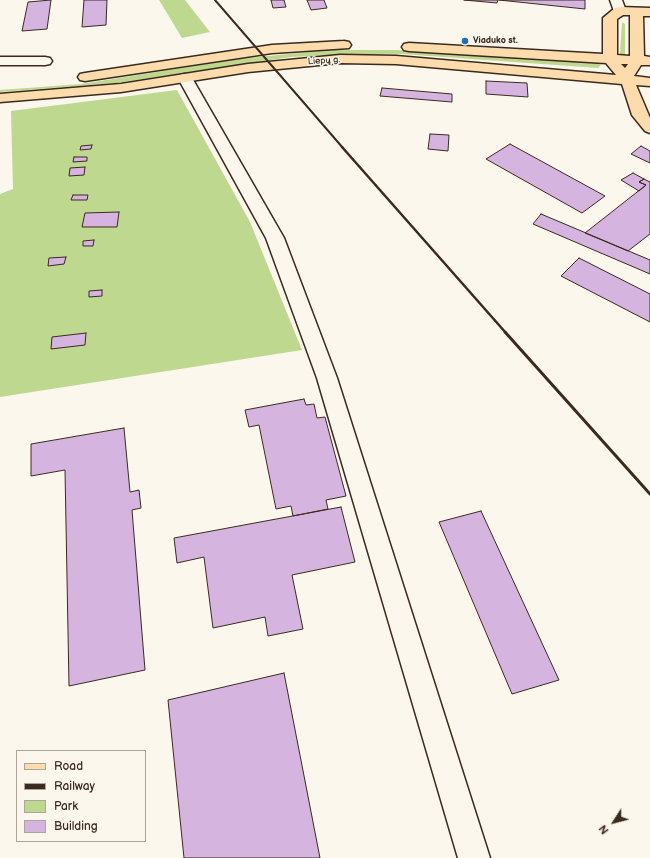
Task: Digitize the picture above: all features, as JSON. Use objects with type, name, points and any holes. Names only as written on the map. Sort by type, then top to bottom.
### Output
[{"type":"main road","points":[[650,12],[636,11],[618,5],[610,18],[610,59],[627,79],[640,115],[650,128]]},
{"type":"main road","points":[[636,11],[644,60]]},
{"type":"main road","name":"Liepų g.","points":[[74,78],[272,49],[307,46],[354,45]]},
{"type":"main road","points":[[399,46],[644,60]]},
{"type":"main road","name":"Liepų g.","points":[[0,98],[58,95],[281,64],[368,59],[650,82]]},
{"type":"main road","points":[[627,79],[644,60]]},
{"type":"street","points":[[0,61],[45,61]]},
{"type":"street","points":[[185,78],[275,238],[328,378],[474,858]]},
{"type":"green space","points":[[159,0],[185,0],[210,32],[182,38]]},
{"type":"green space","points":[[622,22],[625,24],[625,55],[622,57],[620,53]]},
{"type":"green space","points":[[328,50],[399,50],[596,63],[601,65],[598,68],[402,54],[330,55],[291,57],[116,83],[0,92],[0,90],[81,84],[239,59]]},
{"type":"green space","points":[[177,90],[250,222],[302,350],[0,397],[0,194],[13,189],[11,111]]},
{"type":"building","points":[[51,0],[47,29],[22,31],[28,2]]},
{"type":"building","points":[[84,0],[107,0],[106,25],[82,27]]},
{"type":"building","points":[[271,0],[284,0],[286,7],[273,8]]},
{"type":"building","points":[[307,0],[324,0],[327,8],[311,10]]},
{"type":"building","points":[[464,0],[498,0],[497,3]]},
{"type":"building","points":[[499,0],[585,0],[585,9]]},
{"type":"building","points":[[486,81],[527,83],[528,97],[486,94]]},
{"type":"building","points":[[382,88],[452,94],[452,102],[380,96]]},
{"type":"building","points":[[430,134],[449,135],[448,151],[428,149]]},
{"type":"building","points":[[510,144],[605,196],[582,213],[486,159]]},
{"type":"building","points":[[92,145],[91,149],[80,150],[81,146]]},
{"type":"building","points":[[641,146],[650,151],[650,163],[631,154]]},
{"type":"building","points":[[74,157],[87,157],[87,161],[73,162]]},
{"type":"building","points":[[85,167],[84,175],[69,176],[70,168]]},
{"type":"building","points":[[633,173],[644,179],[639,182],[646,185],[639,191],[621,180]]},
{"type":"building","points":[[644,179],[650,182],[650,234],[628,251],[585,233],[646,185],[639,182]]},
{"type":"building","points":[[73,195],[88,195],[87,200],[71,200]]},
{"type":"building","points":[[119,212],[117,227],[82,227],[85,213]]},
{"type":"building","points":[[541,214],[650,260],[650,274],[533,224]]},
{"type":"building","points":[[94,240],[93,246],[83,246],[83,241]]},
{"type":"building","points":[[66,257],[64,264],[48,266],[49,258]]},
{"type":"building","points":[[579,258],[650,294],[650,322],[561,276]]},
{"type":"building","points":[[102,290],[102,296],[89,297],[89,291]]},
{"type":"building","points":[[86,333],[85,345],[51,349],[52,337]]},
{"type":"building","points":[[304,399],[306,405],[314,404],[317,418],[325,417],[346,496],[326,500],[328,509],[293,516],[291,506],[276,509],[259,425],[249,427],[245,410]]},
{"type":"building","points":[[124,428],[130,492],[139,490],[141,508],[132,510],[145,670],[69,686],[65,470],[31,476],[31,444]]},
{"type":"building","points":[[341,507],[355,562],[292,575],[303,629],[268,636],[265,617],[213,628],[204,557],[177,563],[174,538]]},
{"type":"building","points":[[481,511],[559,680],[512,694],[439,522]]},
{"type":"building","points":[[284,673],[320,858],[184,858],[168,700]]},
{"type":"railway","points":[[215,0],[343,148]]},
{"type":"railway","points":[[342,147],[506,333]]},
{"type":"railway","points":[[505,332],[650,494]]},
{"type":"place","name":"Viaduko st.","points":[[465,41]]}]
